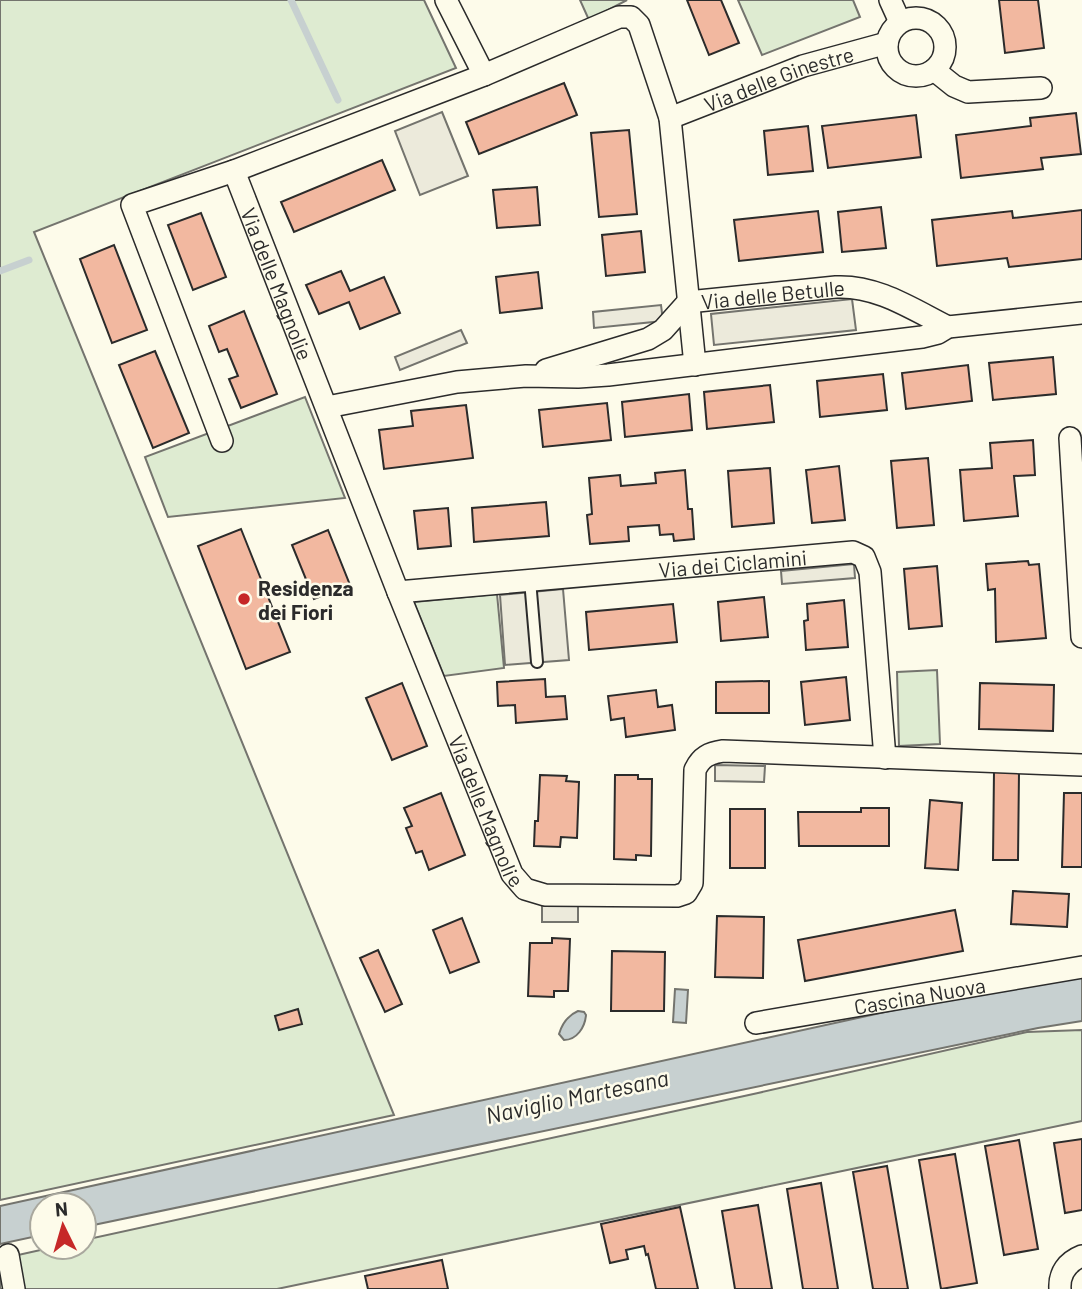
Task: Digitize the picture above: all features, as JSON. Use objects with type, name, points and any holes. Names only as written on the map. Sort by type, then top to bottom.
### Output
[{"type":"street","points":[[446,0],[484,75]]},
{"type":"street","points":[[891,0],[900,22]]},
{"type":"street","points":[[222,441],[132,205],[234,171],[484,75],[620,18],[631,17],[635,20],[670,118],[695,365]]},
{"type":"street","points":[[919,18],[929,20],[943,34],[944,53],[934,70],[916,76],[906,74],[891,62],[887,43],[889,35],[900,22],[919,18]]},
{"type":"street","name":"Via delle Ginestre","points":[[670,118],[803,66],[887,43]]},
{"type":"street","points":[[934,70],[954,86],[968,92],[1041,88]]},
{"type":"street","name":"Via delle Magnolie","points":[[234,171],[398,592],[512,874],[519,884],[531,892],[545,895],[673,897],[686,892],[692,883],[695,770],[701,758],[711,753],[1082,765]]},
{"type":"street","name":"Via delle Betulle","points":[[526,376],[648,339],[669,324],[688,302],[851,286],[876,292],[948,327]]},
{"type":"street","name":"Via delle Betulle","points":[[327,407],[433,385],[526,376],[578,377],[695,365],[922,337],[948,327],[1082,313]]},
{"type":"street","points":[[1070,438],[1082,637]]},
{"type":"street","name":"Via dei Ciclamini","points":[[398,592],[839,552],[859,554],[867,562],[870,572],[886,758]]},
{"type":"street","name":"Cascina Nuova","points":[[756,1023],[1082,967]]},
{"type":"street","points":[[8,1255],[14,1289]]},
{"type":"street","points":[[1060,1289],[1062,1274],[1067,1266],[1082,1256]]},
{"type":"lane","points":[[530,580],[537,662]]},
{"type":"green space","points":[[0,0],[424,0],[456,68],[34,232],[394,1115],[42,1191],[28,1191],[28,1194],[0,1200]]},
{"type":"green space","points":[[580,0],[627,0],[589,20]]},
{"type":"green space","points":[[738,0],[853,0],[860,17],[762,55]]},
{"type":"green space","points":[[305,397],[345,498],[168,517],[145,457]]},
{"type":"green space","points":[[497,594],[504,668],[444,676],[414,602]]},
{"type":"green space","points":[[937,670],[940,744],[899,746],[897,672]]},
{"type":"green space","points":[[1082,1030],[1082,1121],[277,1289],[0,1289],[0,1259],[28,1253],[28,1261],[98,1261],[98,1237],[1027,1032]]},
{"type":"shaded area","points":[[442,112],[468,176],[420,195],[395,131]]},
{"type":"shaded area","points":[[852,299],[856,330],[714,345],[711,314]]},
{"type":"shaded area","points":[[661,305],[663,321],[594,328],[593,312]]},
{"type":"shaded area","points":[[461,330],[467,343],[400,370],[395,357]]},
{"type":"shaded area","points":[[854,564],[855,578],[782,584],[781,571]]},
{"type":"shaded area","points":[[563,589],[569,660],[505,665],[500,595]]},
{"type":"shaded area","points":[[715,765],[765,766],[764,782],[715,781]]},
{"type":"shaded area","points":[[542,906],[578,906],[578,922],[542,922]]},
{"type":"water","name":"Naviglio Martesana","points":[[1082,974],[1082,1021],[98,1224],[98,1191],[68,1191],[990,989]]},
{"type":"water","points":[[675,989],[688,990],[686,1023],[673,1022]]},
{"type":"water","points":[[578,1011],[586,1015],[584,1024],[573,1038],[564,1040],[559,1034],[562,1027],[569,1017]]},
{"type":"water","points":[[28,1200],[28,1238],[0,1244],[0,1206]]},
{"type":"building","points":[[687,0],[721,0],[739,43],[709,55]]},
{"type":"building","points":[[999,0],[1038,0],[1044,48],[1005,53]]},
{"type":"building","points":[[564,83],[577,115],[479,154],[466,122]]},
{"type":"building","points":[[1076,113],[1081,154],[1041,158],[1043,169],[961,178],[956,135],[1031,126],[1030,118]]},
{"type":"building","points":[[916,115],[921,157],[828,168],[822,126]]},
{"type":"building","points":[[808,126],[813,171],[768,175],[764,131]]},
{"type":"building","points":[[629,130],[637,214],[599,217],[591,133]]},
{"type":"building","points":[[382,160],[395,190],[294,232],[281,202]]},
{"type":"building","points":[[537,187],[540,225],[497,228],[493,190]]},
{"type":"building","points":[[881,207],[886,248],[842,252],[838,212]]},
{"type":"building","points":[[1082,210],[1082,259],[1009,267],[1007,258],[937,266],[932,220],[1012,211],[1013,218]]},
{"type":"building","points":[[818,211],[823,252],[739,261],[734,220]]},
{"type":"building","points":[[201,213],[226,277],[193,290],[168,225]]},
{"type":"building","points":[[641,231],[645,272],[606,276],[602,235]]},
{"type":"building","points":[[114,245],[147,330],[112,343],[80,259]]},
{"type":"building","points":[[341,271],[350,291],[384,277],[400,313],[360,329],[349,302],[319,314],[306,285]]},
{"type":"building","points":[[538,272],[542,308],[500,313],[496,277]]},
{"type":"building","points":[[244,311],[277,394],[241,408],[229,379],[238,376],[227,349],[219,352],[209,326]]},
{"type":"building","points":[[155,351],[189,433],[153,448],[119,365]]},
{"type":"building","points":[[1053,357],[1056,394],[993,400],[989,363]]},
{"type":"building","points":[[968,365],[972,401],[906,409],[902,373]]},
{"type":"building","points":[[883,374],[887,410],[820,417],[817,381]]},
{"type":"building","points":[[770,385],[774,422],[707,429],[704,392]]},
{"type":"building","points":[[689,394],[692,430],[625,437],[622,402]]},
{"type":"building","points":[[607,403],[611,440],[543,447],[539,410]]},
{"type":"building","points":[[466,405],[473,458],[384,469],[379,430],[413,426],[411,411]]},
{"type":"building","points":[[1033,440],[1035,475],[1014,476],[1018,516],[964,521],[960,470],[992,468],[990,443]]},
{"type":"building","points":[[928,458],[934,525],[897,528],[891,461]]},
{"type":"building","points":[[839,466],[845,520],[812,523],[806,470]]},
{"type":"building","points":[[770,468],[774,523],[732,527],[728,471]]},
{"type":"building","points":[[685,470],[694,539],[674,541],[673,534],[660,535],[659,525],[628,527],[629,541],[590,544],[587,515],[592,514],[589,478],[620,475],[621,486],[656,483],[655,473]]},
{"type":"building","points":[[546,502],[549,536],[474,542],[472,508]]},
{"type":"building","points":[[448,508],[451,546],[418,549],[414,511]]},
{"type":"building","name":"Residenza dei Fiori","points":[[241,529],[290,652],[246,669],[198,546]]},
{"type":"building","points":[[328,530],[350,585],[314,599],[292,545]]},
{"type":"building","points":[[1028,561],[1029,565],[1039,564],[1046,638],[996,642],[995,589],[988,590],[986,564]]},
{"type":"building","points":[[937,566],[942,626],[909,629],[904,569]]},
{"type":"building","points":[[764,597],[768,637],[721,641],[718,602]]},
{"type":"building","points":[[844,600],[848,647],[806,650],[804,621],[808,620],[807,604]]},
{"type":"building","points":[[673,604],[677,642],[589,650],[586,612]]},
{"type":"building","points":[[846,677],[850,720],[805,725],[801,682]]},
{"type":"building","points":[[545,679],[546,697],[565,696],[567,719],[516,723],[515,705],[498,706],[497,682]]},
{"type":"building","points":[[769,681],[769,713],[716,713],[716,682]]},
{"type":"building","points":[[402,683],[427,746],[392,760],[366,698]]},
{"type":"building","points":[[980,683],[1054,685],[1053,731],[979,729]]},
{"type":"building","points":[[656,690],[658,707],[672,705],[675,730],[626,737],[624,718],[611,720],[608,696]]},
{"type":"building","points":[[994,771],[1019,772],[1018,860],[993,860]]},
{"type":"building","points":[[540,775],[567,776],[566,781],[579,782],[577,838],[561,837],[560,847],[534,846]]},
{"type":"building","points":[[615,775],[638,775],[638,779],[652,779],[651,856],[636,855],[636,860],[614,859]]},
{"type":"building","points":[[441,793],[465,855],[429,870],[422,851],[416,853],[406,828],[412,826],[404,808]]},
{"type":"building","points":[[1064,793],[1082,793],[1082,867],[1062,867]]},
{"type":"building","points":[[930,800],[962,803],[958,870],[925,868]]},
{"type":"building","points":[[861,808],[889,808],[889,846],[799,846],[798,812],[861,812]]},
{"type":"building","points":[[730,809],[765,809],[765,868],[730,868]]},
{"type":"building","points":[[1013,891],[1069,894],[1067,927],[1011,924]]},
{"type":"building","points":[[955,910],[963,951],[805,981],[798,940]]},
{"type":"building","points":[[717,916],[764,917],[763,978],[715,977]]},
{"type":"building","points":[[462,918],[479,962],[450,973],[433,930]]},
{"type":"building","points":[[552,938],[570,939],[568,991],[554,991],[554,997],[528,996],[530,943],[552,943]]},
{"type":"building","points":[[378,950],[402,1004],[385,1012],[360,958]]},
{"type":"building","points":[[612,951],[665,952],[664,1011],[611,1011]]},
{"type":"building","points":[[298,1009],[302,1024],[279,1030],[275,1016]]},
{"type":"building","points":[[1082,1139],[1082,1210],[1065,1213],[1054,1143]]},
{"type":"building","points":[[1019,1140],[1038,1249],[1004,1255],[985,1146]]},
{"type":"building","points":[[955,1154],[977,1283],[941,1289],[919,1160]]},
{"type":"building","points":[[887,1166],[908,1289],[873,1289],[853,1172]]},
{"type":"building","points":[[821,1183],[838,1289],[803,1289],[787,1189]]},
{"type":"building","points":[[758,1205],[772,1289],[735,1289],[722,1211]]},
{"type":"building","points":[[680,1207],[698,1289],[656,1289],[644,1246],[626,1250],[628,1259],[610,1263],[601,1224]]},
{"type":"building","points":[[442,1260],[448,1289],[368,1289],[365,1276]]},
{"type":"waterway","points":[[291,0],[338,100]]},
{"type":"waterway","points":[[0,271],[29,260]]},
{"type":"place","name":"Residenza dei Fiori","points":[[244,599]]}]
